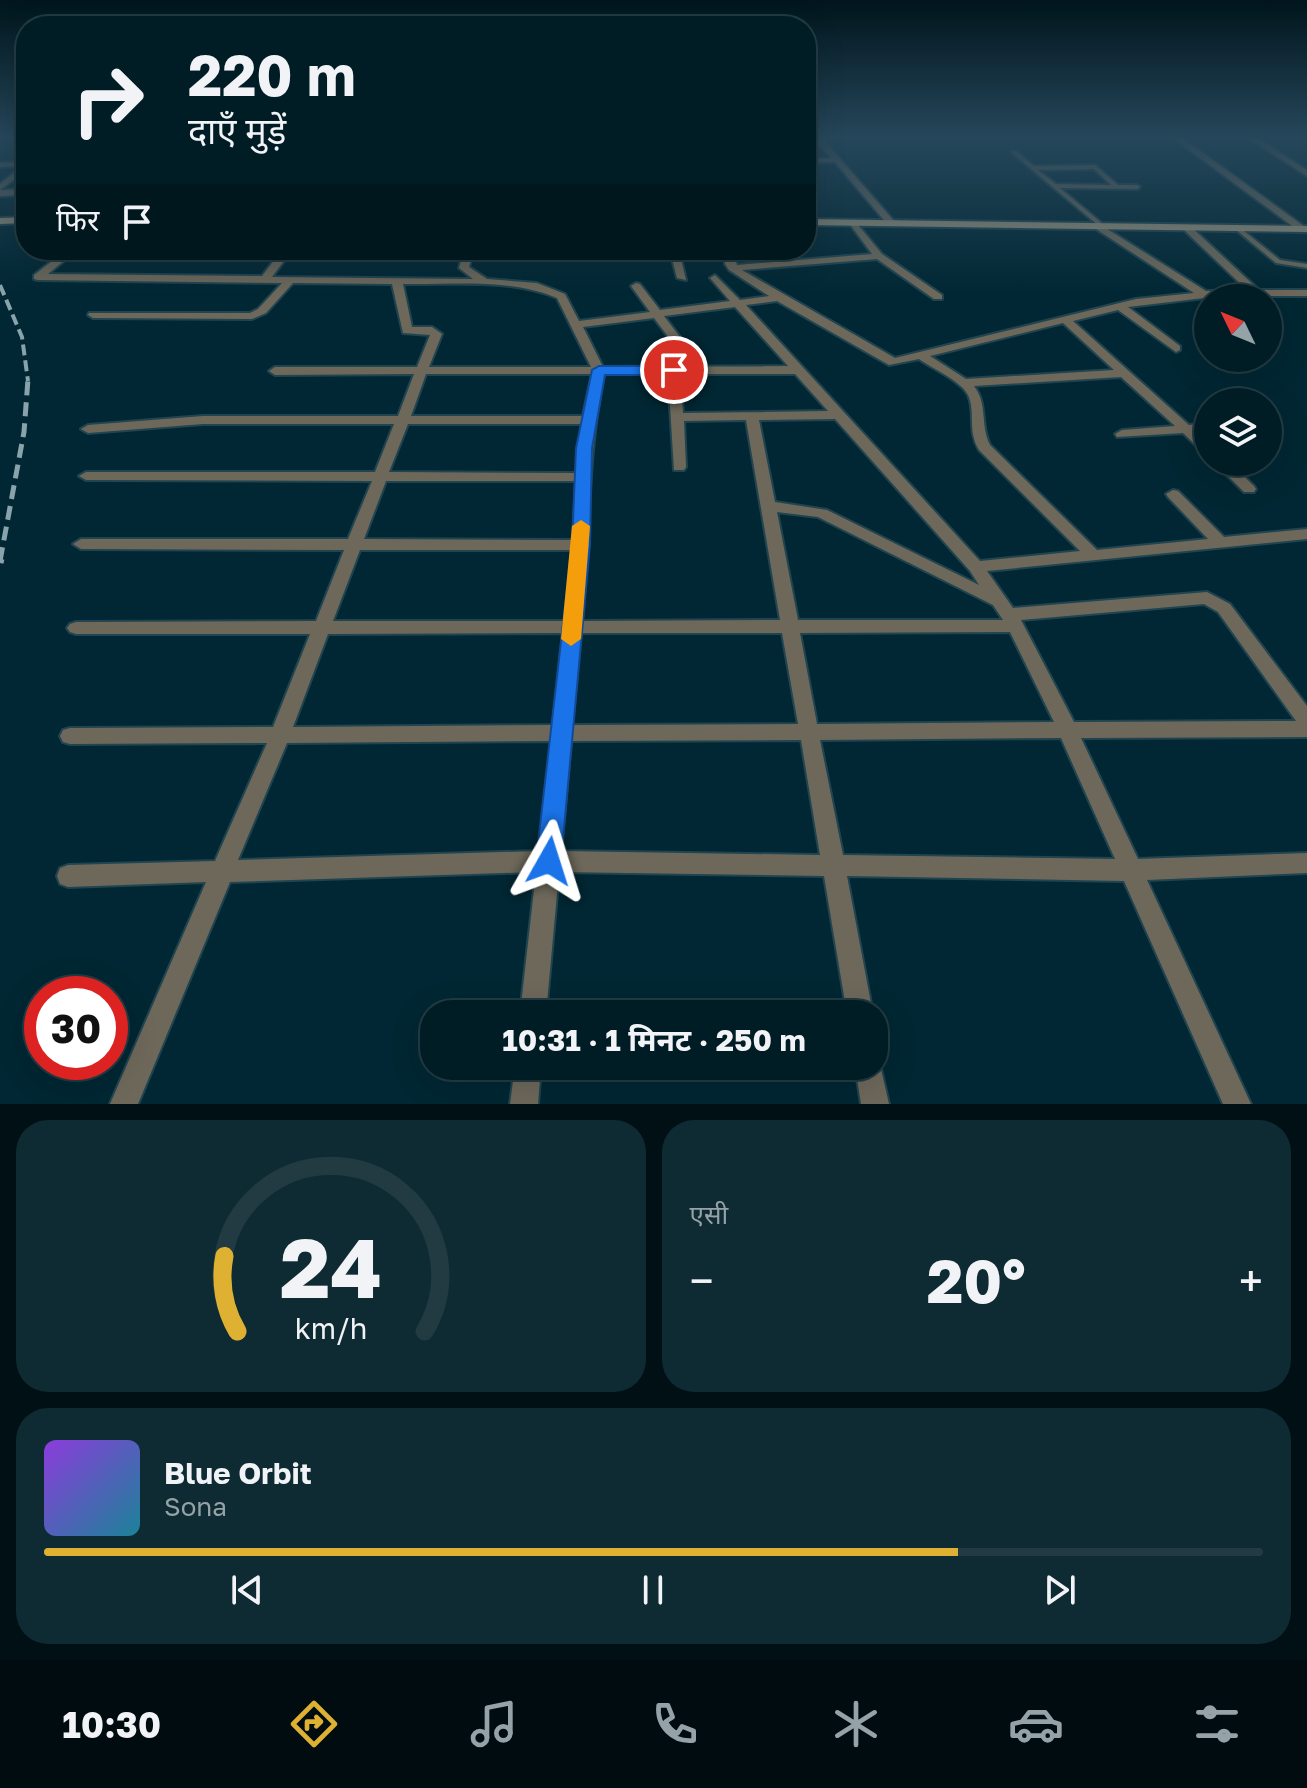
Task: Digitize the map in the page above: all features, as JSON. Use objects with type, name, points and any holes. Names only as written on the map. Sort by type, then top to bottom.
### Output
[{"type":"street","points":[[862,190],[891,223]]},
{"type":"street","points":[[1249,190],[1305,229]]},
{"type":"street","points":[[816,222],[1305,229]]},
{"type":"street","points":[[854,223],[879,256],[938,297]]},
{"type":"street","points":[[1099,225],[1194,288]]},
{"type":"street","points":[[1186,227],[1247,284]]},
{"type":"street","points":[[733,268],[879,256]]},
{"type":"street","points":[[59,260],[38,277],[484,282],[547,288],[561,296],[599,370],[587,420],[581,477],[581,545],[534,1000]]},
{"type":"street","points":[[265,279],[279,260]]},
{"type":"street","points":[[466,260],[464,268],[484,282]]},
{"type":"street","points":[[676,260],[682,278]]},
{"type":"street","points":[[731,260],[733,268],[776,298],[888,362],[923,357],[1068,322],[1120,306],[1194,295]]},
{"type":"street","points":[[715,278],[976,567],[1006,613],[1069,733],[1237,1104]]},
{"type":"street","points":[[93,315],[252,316],[262,311],[290,280]]},
{"type":"street","points":[[124,1104],[324,628],[437,332],[407,331],[397,281]]},
{"type":"street","points":[[636,286],[683,349]]},
{"type":"street","points":[[1282,293],[1307,293]]},
{"type":"street","points":[[576,325],[776,298]]},
{"type":"street","points":[[1120,306],[1176,348]]},
{"type":"street","points":[[1068,322],[1194,435]]},
{"type":"street","points":[[923,357],[974,396],[975,434],[984,447],[1095,557]]},
{"type":"street","points":[[674,370],[679,467]]},
{"type":"street","points":[[275,371],[800,370]]},
{"type":"street","points":[[960,383],[1124,373]]},
{"type":"street","points":[[677,417],[840,415]]},
{"type":"street","points":[[752,416],[858,1000]]},
{"type":"street","points":[[88,429],[203,420],[587,420]]},
{"type":"street","points":[[1122,434],[1194,428]]},
{"type":"street","points":[[86,476],[382,479],[581,477]]},
{"type":"street","points":[[1236,476],[1249,489]]},
{"type":"street","points":[[1173,494],[1221,543]]},
{"type":"street","points":[[768,506],[807,510],[836,519],[1006,613]]},
{"type":"street","points":[[976,567],[1307,534]]},
{"type":"street","points":[[81,544],[581,545]]},
{"type":"street","points":[[76,628],[789,627],[1207,598],[1224,608],[1307,721]]},
{"type":"street","points":[[70,736],[1069,733],[1307,729]]},
{"type":"street","points":[[68,876],[224,868],[549,861],[835,863],[1130,870],[1307,863]]},
{"type":"street","points":[[524,1104],[527,1080]]},
{"type":"street","points":[[871,1080],[875,1104]]},
{"type":"lane","points":[[1058,190],[1099,225]]},
{"type":"lane","points":[[1237,228],[1278,262],[1307,266]]},
{"type":"railway","points":[[0,285],[22,337],[28,380]]},
{"type":"railway","points":[[0,561],[24,432],[28,380]]},
{"type":"railway","points":[[0,563],[1,559]]},
{"type":"slow traffic","points":[[571,639],[581,526]]},
{"type":"route","points":[[549,861],[581,545],[581,477],[587,420],[599,370],[674,370]]}]
